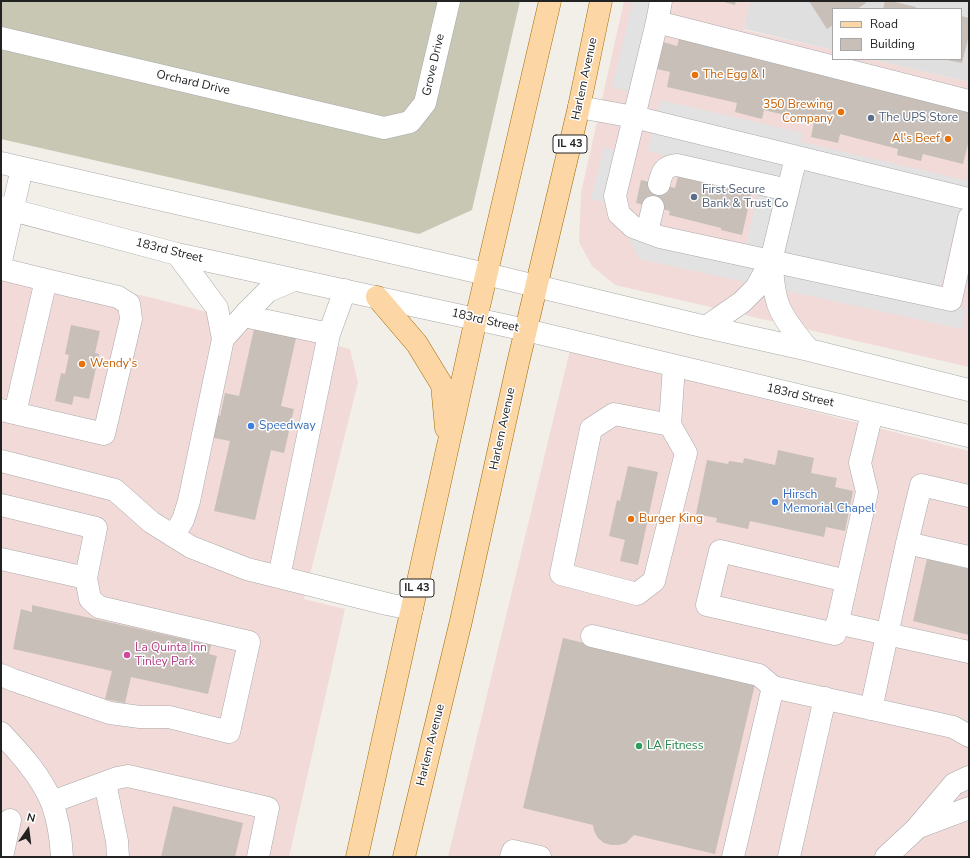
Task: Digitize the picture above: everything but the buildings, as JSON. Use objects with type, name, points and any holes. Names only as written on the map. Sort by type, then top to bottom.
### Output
[{"type":"main road","name":"IL 43","points":[[357,857],[486,274],[550,1]]},
{"type":"main road","name":"Harlem Avenue","points":[[404,857],[461,621],[536,286],[579,106],[601,1]]},
{"type":"main road","points":[[377,297],[417,344],[442,386],[449,446]]},
{"type":"street","name":"Grove Drive","points":[[384,128],[410,122],[425,103],[449,1]]},
{"type":"street","points":[[969,101],[659,11],[615,196],[619,214],[633,228],[660,237],[951,300],[963,272],[969,218]]},
{"type":"street","name":"Orchard Drive","points":[[1,38],[384,128]]},
{"type":"street","points":[[579,106],[634,117],[969,199]]},
{"type":"street","points":[[706,327],[747,297],[756,288],[771,261],[796,157]]},
{"type":"street","points":[[1,163],[486,274],[706,327],[809,350],[969,390]]},
{"type":"street","points":[[659,184],[661,174],[664,170],[669,165],[677,165],[788,190]]},
{"type":"street","points":[[1,261],[7,208],[22,168]]},
{"type":"street","points":[[647,232],[653,207]]},
{"type":"street","name":"183rd Street","points":[[7,208],[178,254],[526,330],[969,436]]},
{"type":"street","points":[[173,536],[183,520],[189,501],[223,339],[216,308],[178,254]]},
{"type":"street","points":[[771,261],[774,288],[778,305],[793,330],[809,350]]},
{"type":"street","points":[[1,269],[118,297],[129,304],[132,319],[104,434],[8,412],[46,280]]},
{"type":"street","points":[[223,339],[268,291],[294,280]]},
{"type":"street","points":[[278,577],[329,334],[345,290]]},
{"type":"street","points":[[244,316],[329,334]]},
{"type":"street","points":[[670,425],[614,414],[591,430],[561,574],[637,594],[654,581],[686,453],[670,425],[674,366]]},
{"type":"street","points":[[847,581],[720,551],[707,605],[835,634],[837,623],[847,581],[867,492],[860,463],[872,413]]},
{"type":"street","points":[[1,461],[115,490],[151,522],[191,547],[247,569],[387,604],[412,608]]},
{"type":"street","points":[[871,709],[921,485],[969,496]]},
{"type":"street","points":[[1,506],[96,528],[86,578],[90,599],[99,607],[249,642],[229,732],[169,717],[140,717],[110,713],[13,680],[1,674]]},
{"type":"street","points":[[907,543],[969,557]]},
{"type":"street","points":[[1,559],[86,578]]},
{"type":"street","points":[[837,623],[969,652]]},
{"type":"street","points":[[592,636],[759,675],[773,687],[953,727],[969,736]]},
{"type":"street","points":[[733,857],[773,687]]},
{"type":"street","points":[[789,857],[825,698]]},
{"type":"street","points":[[1,733],[16,749],[32,770],[52,802],[58,825],[62,857]]},
{"type":"street","points":[[52,802],[105,782],[128,776],[268,808],[258,857]]},
{"type":"street","points":[[886,857],[916,828],[954,784],[969,777]]},
{"type":"street","points":[[105,782],[117,841],[118,857]]},
{"type":"street","points":[[916,828],[969,808]]},
{"type":"street","points":[[2,857],[10,820]]},
{"type":"street","points":[[511,857],[513,851],[540,857]]},
{"type":"shaded area","points":[[1,1],[520,1],[472,210],[419,234],[1,139]]},
{"type":"shaded area","points":[[624,1],[750,1],[744,30],[832,50],[832,60],[873,60],[969,82],[969,367],[615,285],[592,266],[579,242],[581,193]]},
{"type":"shaded area","points":[[633,1],[653,1],[631,92],[612,87]]},
{"type":"shaded area","points":[[750,1],[969,1],[969,82],[873,60],[962,60],[962,8],[832,8],[832,50],[744,29]]},
{"type":"shaded area","points":[[660,100],[803,133],[801,142],[969,181],[969,240],[952,237],[938,303],[966,309],[962,329],[639,259],[629,238],[742,263],[761,178],[648,151]]},
{"type":"shaded area","points":[[604,147],[621,152],[608,203],[591,199]]},
{"type":"shaded area","points":[[1,263],[153,298],[350,349],[358,382],[304,599],[345,609],[289,857],[1,857]]},
{"type":"shaded area","points":[[570,350],[969,451],[969,857],[448,857]]},
{"type":"place","name":"The Egg & I","points":[[695,75]]},
{"type":"place","name":"350 Brewing Company","points":[[841,112]]},
{"type":"place","name":"The UPS Store","points":[[871,118]]},
{"type":"place","name":"Al's Beef","points":[[948,139]]},
{"type":"place","name":"First Secure Bank & Trust Co","points":[[694,197]]},
{"type":"place","name":"Wendy's","points":[[82,364]]},
{"type":"place","name":"Speedway","points":[[251,426]]},
{"type":"place","name":"Hirsch Memorial Chapel","points":[[775,502]]},
{"type":"place","name":"Burger King","points":[[631,519]]},
{"type":"place","name":"La Quinta Inn Tinley Park","points":[[127,655]]},
{"type":"place","name":"LA Fitness","points":[[639,746]]}]
